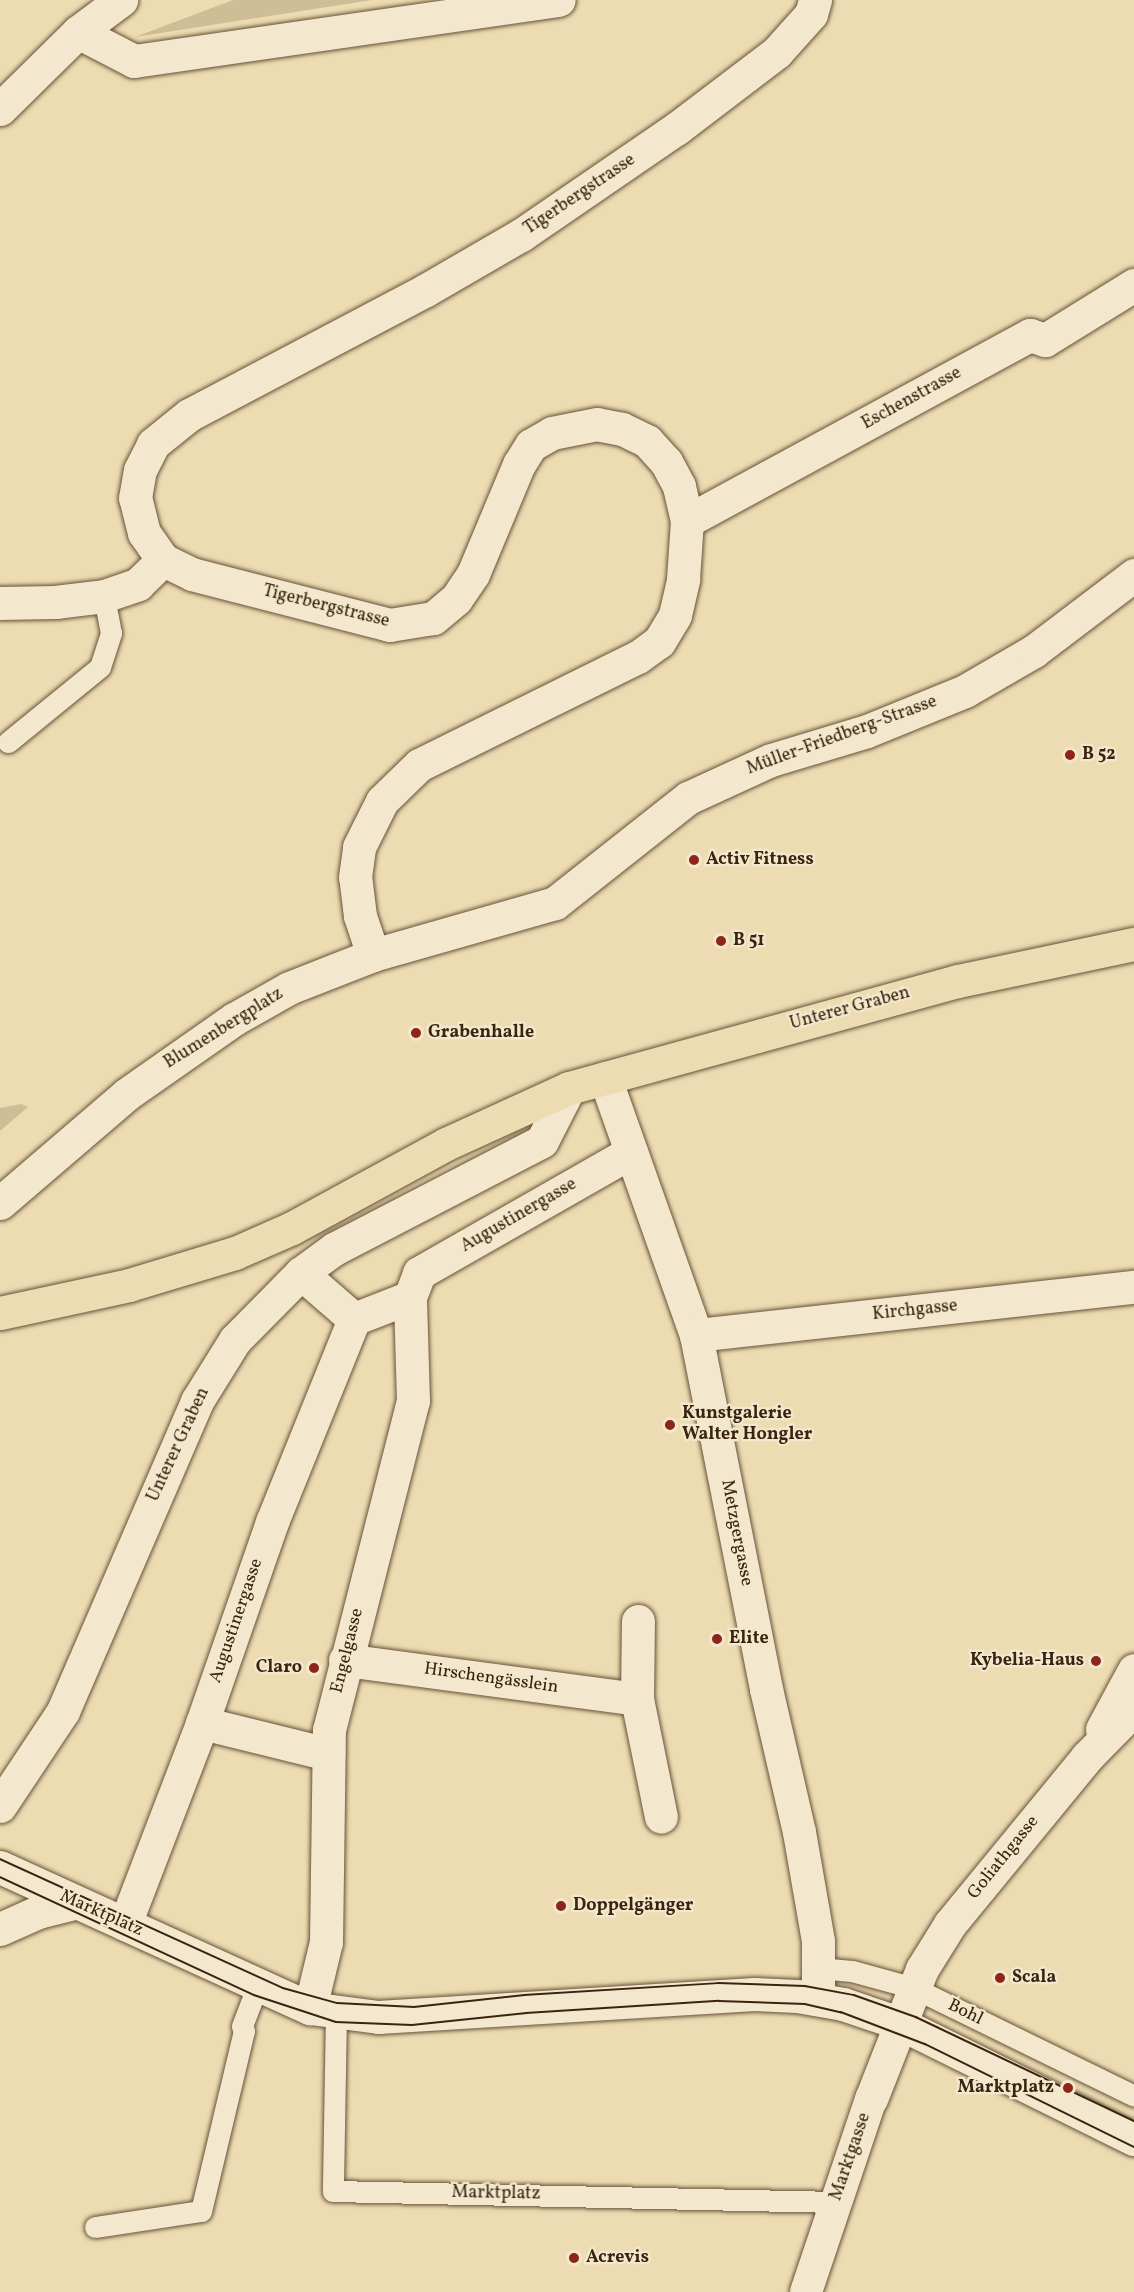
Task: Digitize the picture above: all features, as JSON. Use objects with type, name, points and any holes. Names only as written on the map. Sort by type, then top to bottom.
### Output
[{"type":"main road","name":"Unterer Graben","points":[[0,1313],[129,1285],[235,1253],[292,1228],[446,1144],[569,1088],[958,981],[1134,944]]},
{"type":"street","points":[[0,107],[78,32],[121,0]]},
{"type":"street","points":[[78,32],[134,61],[559,0]]},
{"type":"street","name":"Tigerbergstrasse","points":[[373,955],[360,916],[355,877],[359,847],[382,801],[419,765],[638,657],[659,642],[675,615],[683,579],[687,521],[679,486],[666,462],[647,441],[622,429],[597,424],[552,433],[531,445],[519,464],[473,574],[456,599],[433,618],[415,624],[390,625],[192,574],[163,560],[144,533],[135,498],[140,470],[153,444],[189,415],[426,290],[521,236],[676,129],[777,52],[812,14],[815,0]]},
{"type":"street","name":"Eschenstrasse","points":[[687,521],[1030,335],[1045,340],[1134,285]]},
{"type":"street","points":[[0,603],[55,602],[104,596],[138,584],[163,560]]},
{"type":"street","name":"Müller-Friedberg-Strasse","points":[[555,903],[688,798],[771,760],[867,731],[965,691],[1034,651],[1134,575]]},
{"type":"street","name":"Blumenbergplatz","points":[[0,1203],[127,1094],[234,1018],[289,988],[373,955],[555,903]]},
{"type":"street","name":"Metzgergasse","points":[[605,1078],[696,1335],[766,1689],[799,1832],[818,1941],[811,1988]]},
{"type":"street","name":"Unterer Graben","points":[[0,1806],[63,1711],[197,1401],[235,1340],[301,1273],[334,1248],[542,1141],[569,1088]]},
{"type":"street","name":"Augustinergasse","points":[[410,1297],[419,1273],[631,1152]]},
{"type":"street","points":[[301,1273],[354,1319],[410,1297]]},
{"type":"street","name":"Kirchgasse","points":[[696,1335],[1134,1287]]},
{"type":"street","name":"Engelgasse","points":[[323,2011],[327,1942],[329,1730],[345,1660],[413,1401],[410,1297]]},
{"type":"street","name":"Augustinergasse","points":[[125,1924],[202,1724],[272,1522],[354,1319]]},
{"type":"street","points":[[638,1621],[637,1699],[661,1817]]},
{"type":"street","name":"Hirschengässlein","points":[[345,1660],[637,1699]]},
{"type":"street","points":[[1087,1757],[1134,1670]]},
{"type":"street","name":"Goliathgasse","points":[[899,2023],[914,1988],[950,1924],[1087,1757],[1134,1709]]},
{"type":"street","points":[[202,1724],[328,1754]]},
{"type":"street","name":"Marktplatz","points":[[0,1867],[257,1987],[323,2011],[378,2017],[754,1994],[811,1988],[899,2023]]},
{"type":"street","points":[[0,1929],[38,1912],[75,1903]]},
{"type":"street","name":"Marktgasse","points":[[806,2292],[899,2023]]},
{"type":"street","name":"Bohl","points":[[899,2023],[1134,2139]]},
{"type":"lane","points":[[8,742],[100,667],[111,633],[104,596]]},
{"type":"lane","name":"Bohl","points":[[811,1988],[852,1971],[914,1988],[1134,2096]]},
{"type":"lane","points":[[95,2227],[201,2211],[244,2031],[242,2026],[257,1987]]},
{"type":"lane","name":"Marktplatz","points":[[323,2011],[333,2191],[836,2202]]},
{"type":"shaded area","points":[[233,0],[372,0],[135,37]]},
{"type":"shaded area","points":[[21,1104],[28,1107],[0,1131],[0,1108]]},
{"type":"tram line","points":[[0,1859],[283,1988],[337,2003],[414,2007],[524,1995],[718,1983],[805,1986],[854,1995],[916,2017],[1134,2121]]},
{"type":"tram line","points":[[0,1877],[254,1995],[336,2022],[412,2025],[526,2013],[719,2001],[805,2004],[841,2012],[925,2044],[1134,2147]]},
{"type":"place","name":"B 52","points":[[1070,755]]},
{"type":"place","name":"Activ Fitness","points":[[694,860]]},
{"type":"place","name":"B 51","points":[[721,941]]},
{"type":"place","name":"Grabenhalle","points":[[416,1033]]},
{"type":"place","name":"Kunstgalerie Walter Hongler","points":[[670,1425]]},
{"type":"place","name":"Elite","points":[[717,1639]]},
{"type":"place","name":"Kybelia-Haus","points":[[1096,1661]]},
{"type":"place","name":"Claro","points":[[314,1668]]},
{"type":"place","name":"Doppelgänger","points":[[561,1906]]},
{"type":"place","name":"Scala","points":[[1000,1978]]},
{"type":"place","name":"Marktplatz","points":[[1068,2088]]},
{"type":"place","name":"Acrevis","points":[[574,2258]]}]
